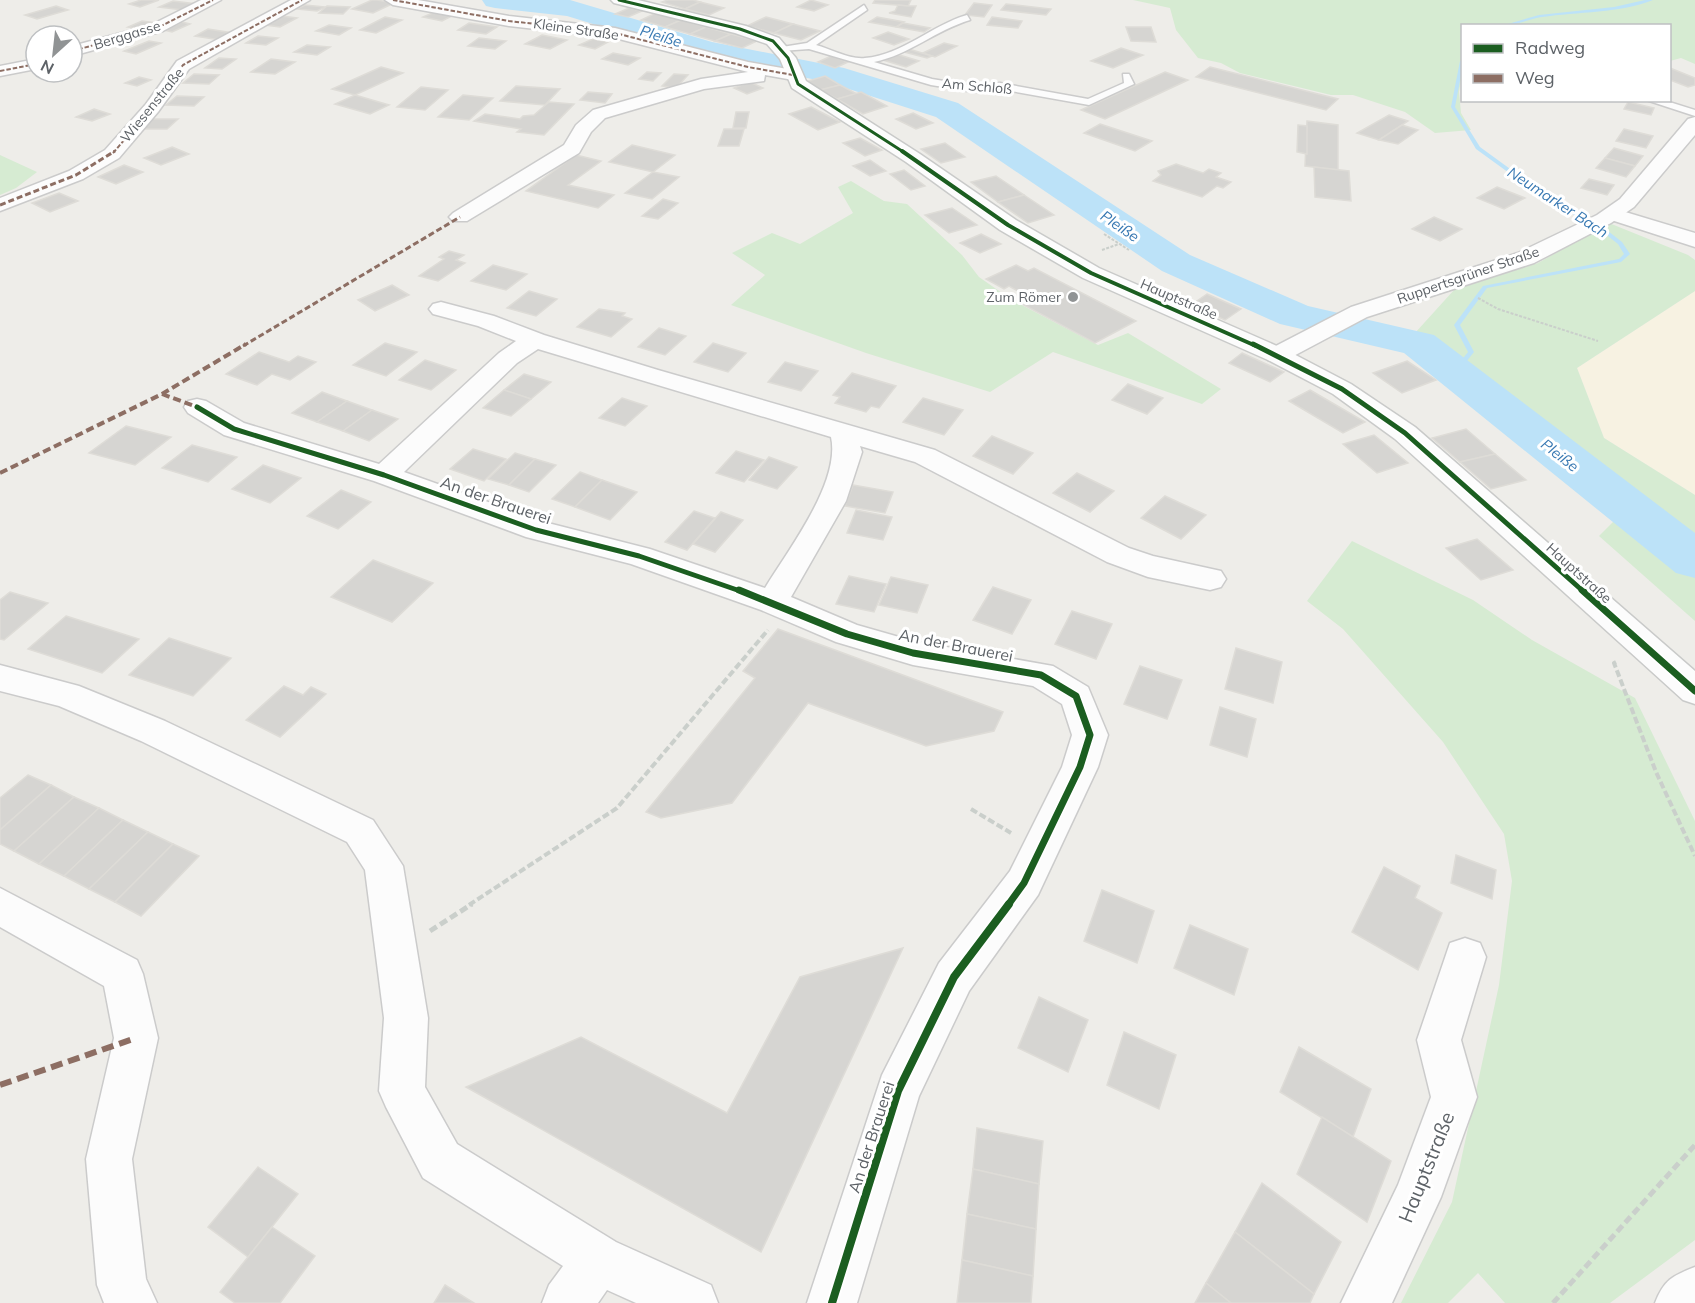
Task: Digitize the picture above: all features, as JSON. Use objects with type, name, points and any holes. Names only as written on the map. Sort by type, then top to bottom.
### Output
[{"type":"street","name":"Berggasse","points":[[84,48],[157,28],[213,0]]},
{"type":"street","name":"Wiesenstraße","points":[[0,205],[76,175],[112,154],[152,108],[183,65],[302,0]]},
{"type":"street","name":"Kleine Straße","points":[[393,0],[509,21],[615,33],[748,67],[789,63]]},
{"type":"street","name":"Hauptstraße","points":[[619,0],[740,29],[773,41],[789,63],[798,84],[913,158],[1008,225],[1067,261],[1277,355],[1342,389],[1405,434],[1695,691]]},
{"type":"street","points":[[460,217],[572,149],[583,129],[599,114],[711,82],[789,63]]},
{"type":"street","points":[[0,71],[24,66]]},
{"type":"street","name":"Ruppertsgrüner Straße","points":[[1277,355],[1359,312],[1526,258],[1600,220],[1628,203],[1695,123]]},
{"type":"street","points":[[1600,220],[1695,240]]},
{"type":"street","points":[[441,309],[486,321],[535,340],[925,456],[1118,555],[1148,566],[1210,579]]},
{"type":"street","points":[[384,475],[508,358],[535,340]]},
{"type":"street","name":"An der Brauerei","points":[[197,407],[234,429],[384,475],[536,530],[639,556],[779,605],[847,634],[913,653],[1041,675],[1076,696],[1090,735],[1080,767],[1024,883],[954,977],[898,1091],[832,1303]]},
{"type":"street","points":[[779,605],[832,501],[848,452],[843,432]]},
{"type":"street","points":[[0,678],[67,695],[153,731],[360,831],[384,866],[406,1018],[402,1091],[440,1161],[598,1260],[693,1303]]},
{"type":"street","points":[[0,906],[122,974],[135,1038],[109,1159],[122,1285],[132,1303]]},
{"type":"street","name":"Hauptstraße","points":[[1366,1303],[1417,1197],[1454,1097],[1439,1040],[1465,957]]},
{"type":"street","points":[[567,1303],[598,1260]]},
{"type":"street","points":[[1680,1303],[1695,1292]]},
{"type":"lane","points":[[809,46],[864,8]]},
{"type":"lane","points":[[861,62],[901,52],[948,22],[967,18]]},
{"type":"lane","name":"Am Schloß","points":[[789,63],[809,46],[931,82],[974,89],[1000,86],[1089,102],[1129,84],[1126,76]]},
{"type":"lane","points":[[1658,102],[1695,113]]},
{"type":"path","points":[[1104,234],[1129,250]]},
{"type":"path","points":[[1498,309],[1598,341]]},
{"type":"path","points":[[397,953],[617,808],[779,605]]},
{"type":"path","points":[[1649,652],[1614,663],[1656,772],[1695,856]]},
{"type":"path","points":[[971,810],[1040,850]]},
{"type":"path","points":[[1553,1303],[1695,1145]]},
{"type":"shaded area","points":[[1695,291],[1695,495],[1604,438],[1577,368]]},
{"type":"green space","points":[[1133,0],[1695,0],[1695,64],[1681,58],[1671,61],[1671,24],[1461,24],[1459,92],[1461,113],[1471,130],[1435,133],[1405,112],[1353,95],[1331,95],[1240,73],[1221,63],[1198,58],[1176,30],[1170,8]]},
{"type":"green space","points":[[0,155],[37,172],[16,188],[0,195]]},
{"type":"green space","points":[[851,181],[884,201],[907,204],[962,255],[979,277],[1012,300],[1098,345],[1128,333],[1221,389],[1202,404],[1053,352],[990,392],[866,353],[731,305],[765,275],[732,253],[772,233],[800,244],[853,213],[838,187]]},
{"type":"green space","points":[[1609,223],[1688,255],[1695,260],[1695,291],[1577,368],[1604,438],[1695,495],[1695,621],[1599,536],[1624,511],[1415,333],[1454,290],[1538,263]]},
{"type":"green space","points":[[1352,541],[1473,600],[1532,640],[1635,698],[1695,821],[1695,1240],[1610,1303],[1505,1303],[1478,1273],[1448,1303],[1401,1303],[1452,1202],[1499,985],[1512,881],[1504,834],[1443,742],[1343,629],[1307,601]]},
{"type":"building","points":[[141,0],[159,0],[140,7],[129,4]]},
{"type":"building","points":[[372,0],[394,3],[373,13],[352,9]]},
{"type":"building","points":[[668,0],[700,2],[685,9],[662,2]]},
{"type":"building","points":[[811,0],[828,5],[814,11],[797,7]]},
{"type":"building","points":[[875,0],[911,0],[908,6],[873,3]]},
{"type":"building","points":[[173,1],[197,4],[183,10],[159,7]]},
{"type":"building","points":[[700,2],[724,8],[709,15],[685,9]]},
{"type":"building","points":[[974,3],[992,5],[984,17],[965,15]]},
{"type":"building","points":[[1006,4],[1051,9],[1046,15],[1001,10]]},
{"type":"building","points":[[305,5],[325,7],[317,11],[297,9]]},
{"type":"building","points":[[898,5],[916,6],[911,17],[889,13],[895,11]]},
{"type":"building","points":[[56,6],[68,10],[37,19],[25,15]]},
{"type":"building","points":[[327,6],[350,7],[343,14],[319,13]]},
{"type":"building","points":[[629,8],[642,11],[628,17],[615,14]]},
{"type":"building","points":[[437,11],[456,14],[442,21],[423,17]]},
{"type":"building","points":[[656,13],[681,20],[665,27],[641,20]]},
{"type":"building","points":[[282,16],[297,18],[280,27],[265,25]]},
{"type":"building","points":[[385,17],[402,20],[376,33],[360,30]]},
{"type":"building","points":[[766,17],[793,24],[774,33],[747,26]]},
{"type":"building","points":[[877,17],[904,22],[896,27],[869,22]]},
{"type":"building","points":[[992,17],[1022,21],[1018,28],[987,25]]},
{"type":"building","points":[[681,20],[706,27],[690,34],[665,27]]},
{"type":"building","points":[[142,21],[157,23],[144,29],[128,27]]},
{"type":"building","points":[[182,22],[190,24],[172,32],[164,30]]},
{"type":"building","points":[[469,23],[497,27],[486,34],[458,30]]},
{"type":"building","points":[[903,23],[930,28],[924,32],[897,27]]},
{"type":"building","points":[[793,24],[820,31],[801,40],[774,33]]},
{"type":"building","points":[[329,25],[351,28],[339,35],[316,31]]},
{"type":"building","points":[[706,27],[731,34],[715,41],[690,34]]},
{"type":"building","points":[[1126,27],[1151,27],[1156,42],[1131,41]]},
{"type":"building","points":[[208,29],[233,33],[220,40],[195,36]]},
{"type":"building","points":[[888,32],[909,39],[894,45],[873,38]]},
{"type":"building","points":[[731,34],[757,41],[742,48],[715,41]]},
{"type":"building","points":[[542,35],[567,40],[550,49],[525,44]]},
{"type":"building","points":[[258,36],[278,38],[266,45],[246,43]]},
{"type":"building","points":[[479,38],[506,41],[495,49],[468,46]]},
{"type":"building","points":[[593,39],[608,42],[595,49],[579,45]]},
{"type":"building","points":[[149,41],[161,43],[136,54],[124,51]]},
{"type":"building","points":[[944,43],[957,46],[935,57],[923,53]]},
{"type":"building","points":[[307,45],[330,47],[317,55],[294,52]]},
{"type":"building","points":[[1121,48],[1143,55],[1113,68],[1091,61]]},
{"type":"building","points":[[909,49],[932,56],[927,58],[904,52]]},
{"type":"building","points":[[613,53],[640,58],[628,65],[602,59]]},
{"type":"building","points":[[896,54],[919,61],[906,67],[883,60]]},
{"type":"building","points":[[831,56],[848,62],[835,68],[818,62]]},
{"type":"building","points":[[219,58],[236,59],[222,69],[205,68]]},
{"type":"building","points":[[271,59],[295,62],[275,74],[251,72]]},
{"type":"building","points":[[381,67],[403,73],[355,95],[332,89]]},
{"type":"building","points":[[1210,67],[1338,99],[1326,110],[1196,77]]},
{"type":"building","points":[[1671,68],[1695,78],[1695,85],[1688,87],[1671,80]]},
{"type":"building","points":[[647,72],[661,73],[653,81],[639,79]]},
{"type":"building","points":[[1165,72],[1188,80],[1105,119],[1081,110]]},
{"type":"building","points":[[194,74],[219,75],[209,84],[183,83]]},
{"type":"building","points":[[674,74],[688,75],[676,88],[662,86]]},
{"type":"building","points":[[825,76],[840,85],[820,90],[805,82]]},
{"type":"building","points":[[139,77],[151,80],[137,86],[125,83]]},
{"type":"building","points":[[750,82],[763,88],[747,94],[734,88]]},
{"type":"building","points":[[840,85],[857,94],[837,99],[820,90]]},
{"type":"building","points":[[516,86],[560,89],[545,105],[500,101]]},
{"type":"building","points":[[421,87],[448,90],[425,110],[397,107]]},
{"type":"building","points":[[588,92],[612,94],[605,103],[580,100]]},
{"type":"building","points":[[861,92],[887,106],[863,114],[837,99]]},
{"type":"building","points":[[355,95],[389,105],[370,114],[335,104]]},
{"type":"building","points":[[463,95],[493,98],[469,120],[438,117]]},
{"type":"building","points":[[177,96],[204,97],[194,106],[166,105]]},
{"type":"building","points":[[549,102],[574,104],[544,135],[517,132],[521,129],[474,121],[485,114],[520,119],[523,116],[534,115]]},
{"type":"building","points":[[1628,102],[1654,108],[1651,115],[1624,109]]},
{"type":"building","points":[[811,107],[840,122],[818,130],[789,114]]},
{"type":"building","points":[[94,109],[110,114],[92,121],[76,117]]},
{"type":"building","points":[[736,112],[749,112],[746,128],[733,128]]},
{"type":"building","points":[[913,113],[933,123],[916,129],[896,119]]},
{"type":"building","points":[[1389,115],[1408,121],[1379,140],[1357,133]]},
{"type":"building","points":[[153,119],[178,119],[167,129],[142,129]]},
{"type":"building","points":[[1307,121],[1338,125],[1338,170],[1305,166]]},
{"type":"building","points":[[1100,124],[1152,141],[1135,151],[1084,133]]},
{"type":"building","points":[[1298,125],[1307,126],[1307,154],[1297,152]]},
{"type":"building","points":[[1402,125],[1418,130],[1398,144],[1379,140]]},
{"type":"building","points":[[724,129],[744,129],[739,146],[718,146]]},
{"type":"building","points":[[1624,129],[1653,136],[1646,148],[1616,141]]},
{"type":"building","points":[[860,138],[882,150],[865,156],[843,143]]},
{"type":"building","points":[[945,143],[965,157],[941,163],[921,149]]},
{"type":"building","points":[[632,145],[675,155],[653,172],[609,162]]},
{"type":"building","points":[[172,147],[189,154],[161,165],[144,158]]},
{"type":"building","points":[[1614,148],[1643,156],[1635,166],[1605,158]]},
{"type":"building","points":[[576,155],[601,161],[568,185],[614,195],[598,208],[526,191]]},
{"type":"building","points":[[1605,158],[1635,166],[1626,177],[1596,168]]},
{"type":"building","points":[[870,160],[886,171],[870,176],[853,166]]},
{"type":"building","points":[[1176,164],[1203,173],[1209,169],[1221,173],[1216,177],[1231,182],[1223,188],[1217,186],[1202,197],[1153,181],[1161,175],[1158,171]]},
{"type":"building","points":[[124,165],[143,172],[116,184],[98,177]]},
{"type":"building","points":[[1314,167],[1349,171],[1351,201],[1315,197]]},
{"type":"building","points":[[904,170],[925,186],[911,190],[890,174]]},
{"type":"building","points":[[653,172],[679,177],[652,199],[625,193]]},
{"type":"building","points":[[996,176],[1024,195],[998,202],[971,182]]},
{"type":"building","points":[[1589,179],[1614,185],[1607,195],[1581,188]]},
{"type":"building","points":[[1497,187],[1525,198],[1504,209],[1477,198]]},
{"type":"building","points":[[59,193],[78,201],[50,212],[32,203]]},
{"type":"building","points":[[1024,195],[1054,215],[1028,223],[998,202]]},
{"type":"building","points":[[663,199],[678,203],[658,219],[642,216]]},
{"type":"building","points":[[952,208],[977,225],[949,233],[925,215]]},
{"type":"building","points":[[1434,217],[1462,229],[1440,241],[1412,229]]},
{"type":"building","points":[[981,234],[1001,244],[980,253],[960,243]]},
{"type":"building","points":[[449,251],[464,255],[456,260],[465,263],[438,281],[419,276],[444,259],[439,257]]},
{"type":"building","points":[[493,265],[527,274],[506,290],[471,281]]},
{"type":"building","points":[[1016,265],[1028,271],[1034,268],[1136,321],[1095,343],[1022,304],[1032,299],[1009,286],[1004,289],[986,279]]},
{"type":"building","points":[[392,285],[409,295],[375,311],[358,300]]},
{"type":"building","points":[[529,291],[557,299],[536,316],[507,308]]},
{"type":"building","points":[[1207,294],[1241,309],[1225,320],[1191,305]]},
{"type":"building","points":[[599,309],[625,313],[622,316],[632,319],[611,337],[577,327]]},
{"type":"building","points":[[659,328],[686,336],[665,355],[638,347]]},
{"type":"building","points":[[385,343],[417,352],[386,376],[353,365]]},
{"type":"building","points":[[713,343],[746,353],[728,372],[694,362]]},
{"type":"building","points":[[259,352],[289,362],[298,356],[316,362],[290,380],[272,374],[257,385],[226,374]]},
{"type":"building","points":[[1242,353],[1284,372],[1270,382],[1229,363]]},
{"type":"building","points":[[425,360],[456,370],[431,390],[399,380]]},
{"type":"building","points":[[1407,361],[1436,380],[1402,393],[1373,373]]},
{"type":"building","points":[[785,362],[818,371],[801,391],[768,382]]},
{"type":"building","points":[[852,373],[896,386],[879,408],[871,406],[866,412],[835,403],[840,397],[833,395]]},
{"type":"building","points":[[524,374],[551,382],[531,399],[504,390]]},
{"type":"building","points":[[1128,384],[1163,398],[1147,414],[1112,400]]},
{"type":"building","points":[[504,390],[531,399],[511,416],[483,408]]},
{"type":"building","points":[[1310,390],[1365,422],[1343,433],[1289,401]]},
{"type":"building","points":[[322,392],[347,401],[317,422],[292,413]]},
{"type":"building","points":[[622,398],[647,406],[625,426],[599,418]]},
{"type":"building","points":[[923,398],[963,410],[944,435],[903,422]]},
{"type":"building","points":[[347,401],[372,410],[343,431],[317,422]]},
{"type":"building","points":[[372,410],[398,419],[369,441],[343,431]]},
{"type":"building","points":[[126,426],[171,437],[135,465],[89,453]]},
{"type":"building","points":[[1466,429],[1495,454],[1460,462],[1432,438]]},
{"type":"building","points":[[1374,435],[1408,463],[1377,473],[1343,444]]},
{"type":"building","points":[[992,436],[1033,453],[1013,474],[973,456]]},
{"type":"building","points":[[192,445],[237,457],[208,482],[162,468]]},
{"type":"building","points":[[473,449],[506,459],[484,481],[450,469]]},
{"type":"building","points":[[736,451],[764,460],[744,482],[716,473]]},
{"type":"building","points":[[515,453],[535,459],[509,485],[488,479]]},
{"type":"building","points":[[1495,454],[1526,480],[1491,489],[1460,462]]},
{"type":"building","points":[[769,457],[797,467],[777,489],[749,480]]},
{"type":"building","points":[[535,459],[556,465],[529,492],[509,485]]},
{"type":"building","points":[[263,465],[301,478],[270,503],[232,489]]},
{"type":"building","points":[[580,472],[602,480],[575,507],[552,499]]},
{"type":"building","points":[[1077,473],[1114,491],[1090,512],[1053,493]]},
{"type":"building","points":[[602,480],[637,492],[610,520],[575,507]]},
{"type":"building","points":[[853,485],[893,492],[885,513],[845,506]]},
{"type":"building","points":[[341,490],[371,502],[338,529],[307,516]]},
{"type":"building","points":[[1165,496],[1206,515],[1181,539],[1141,518]]},
{"type":"building","points":[[856,510],[892,517],[883,540],[847,533]]},
{"type":"building","points":[[694,511],[715,518],[687,550],[665,542]]},
{"type":"building","points":[[721,512],[743,520],[715,552],[693,544]]},
{"type":"building","points":[[1477,539],[1513,570],[1481,580],[1446,548]]},
{"type":"building","points":[[373,560],[433,583],[392,622],[331,597]]},
{"type":"building","points":[[849,576],[886,584],[874,612],[836,604]]},
{"type":"building","points":[[891,577],[928,585],[917,613],[879,605]]},
{"type":"building","points":[[993,587],[1031,600],[1012,634],[973,620]]},
{"type":"building","points":[[10,592],[48,603],[4,640],[0,639],[0,600]]},
{"type":"building","points":[[1072,611],[1112,624],[1096,659],[1055,644]]},
{"type":"building","points":[[66,616],[139,639],[102,673],[28,649]]},
{"type":"building","points":[[778,629],[1003,712],[994,731],[926,746],[808,703],[732,803],[661,818],[646,812],[755,678],[743,671]]},
{"type":"building","points":[[169,638],[231,658],[193,696],[129,675]]},
{"type":"building","points":[[1236,648],[1282,662],[1273,703],[1225,689]]},
{"type":"building","points":[[1140,666],[1182,680],[1167,719],[1124,704]]},
{"type":"building","points":[[284,686],[303,695],[311,687],[326,694],[280,737],[246,720]]},
{"type":"building","points":[[1220,707],[1256,719],[1247,757],[1210,745]]},
{"type":"building","points":[[28,775],[51,785],[0,830],[0,798]]},
{"type":"building","points":[[51,785],[74,797],[14,851],[0,844],[0,830]]},
{"type":"building","points":[[74,797],[99,808],[39,864],[14,851]]},
{"type":"building","points":[[99,808],[123,820],[64,876],[39,864]]},
{"type":"building","points":[[123,820],[148,832],[89,889],[64,876]]},
{"type":"building","points":[[148,832],[173,844],[115,902],[89,889]]},
{"type":"building","points":[[173,844],[199,856],[141,916],[115,902]]},
{"type":"building","points":[[1456,855],[1496,870],[1492,899],[1451,883]]},
{"type":"building","points":[[1384,867],[1420,886],[1415,898],[1442,913],[1418,970],[1352,932]]},
{"type":"building","points":[[1102,890],[1154,911],[1137,963],[1084,941]]},
{"type":"building","points":[[1190,925],[1248,949],[1234,995],[1174,968]]},
{"type":"building","points":[[903,948],[761,1252],[466,1087],[581,1037],[727,1113],[800,977]]},
{"type":"building","points":[[1039,997],[1088,1020],[1068,1072],[1018,1048]]},
{"type":"building","points":[[1124,1032],[1176,1055],[1159,1109],[1107,1085]]},
{"type":"building","points":[[1299,1047],[1371,1089],[1353,1137],[1280,1092]]},
{"type":"building","points":[[1322,1117],[1391,1161],[1367,1222],[1297,1174]]},
{"type":"building","points":[[977,1128],[1043,1141],[1039,1184],[973,1169]]},
{"type":"building","points":[[258,1167],[298,1194],[248,1257],[208,1227]]},
{"type":"building","points":[[973,1169],[1039,1184],[1036,1229],[967,1214]]},
{"type":"building","points":[[1262,1183],[1341,1242],[1314,1294],[1235,1232]]},
{"type":"building","points":[[967,1214],[1036,1229],[1033,1276],[962,1260]]},
{"type":"building","points":[[272,1227],[315,1256],[280,1303],[235,1303],[220,1292]]},
{"type":"building","points":[[1235,1232],[1314,1294],[1310,1303],[1231,1303],[1206,1283]]},
{"type":"building","points":[[962,1260],[1033,1276],[1031,1303],[957,1303]]},
{"type":"building","points":[[1206,1283],[1231,1303],[1195,1303]]},
{"type":"building","points":[[445,1285],[474,1303],[434,1303]]},
{"type":"waterway","name":"Pleiße","points":[[495,0],[570,8],[707,50],[833,74],[947,110],[1176,263],[1295,315],[1419,344],[1695,560]]},
{"type":"waterway","name":"Neumarker Bach","points":[[1510,24],[1539,16],[1614,8],[1651,0]]},
{"type":"waterway","name":"Neumarker Bach","points":[[1456,371],[1471,352],[1457,325],[1485,287],[1621,260],[1627,254],[1620,243],[1606,232],[1533,188],[1478,148],[1453,107],[1461,66]]},
{"type":"marked path","points":[[84,48],[157,28],[213,0]]},
{"type":"marked path","points":[[0,205],[76,175],[112,154],[152,108],[183,65],[302,0]]},
{"type":"marked path","points":[[393,0],[509,21],[615,33],[748,67],[793,75]]},
{"type":"marked path","points":[[0,71],[24,66]]},
{"type":"marked path","points":[[0,473],[162,394],[460,217]]},
{"type":"marked path","points":[[162,394],[197,407]]},
{"type":"marked path","points":[[0,1085],[136,1038]]},
{"type":"cycle path","points":[[619,0],[740,29],[773,41],[788,58],[798,84],[913,158],[1008,225],[1091,273],[1277,355],[1342,389],[1405,433],[1695,691]]},
{"type":"cycle path","points":[[197,407],[234,429],[384,475],[536,530],[639,556],[772,602],[847,634],[913,653],[1041,675],[1076,696],[1090,735],[1080,767],[1024,883],[954,977],[898,1091],[832,1303]]},
{"type":"place","name":"Zum Römer","points":[[1073,297]]}]
